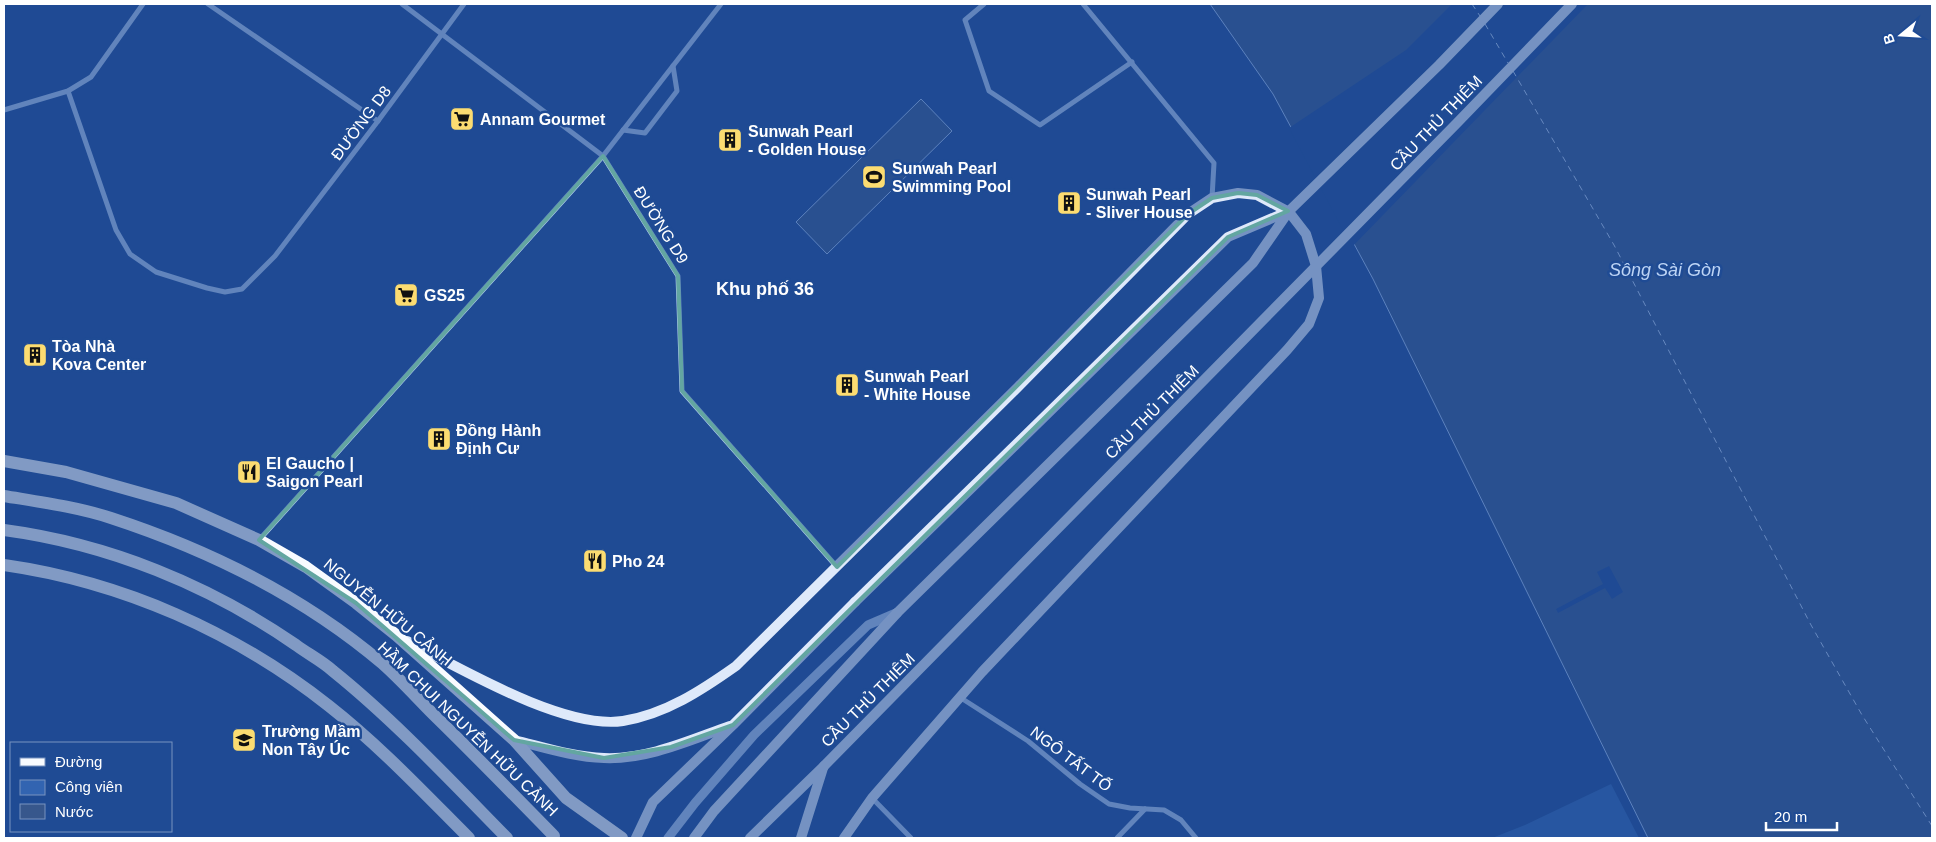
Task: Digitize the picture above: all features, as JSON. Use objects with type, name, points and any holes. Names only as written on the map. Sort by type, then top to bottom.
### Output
[{"type":"main road","points":[[694,838],[721,804],[897,613],[1252,263],[1289,211],[1439,65],[1498,4]]},
{"type":"main road","name":"CẦU THỦ THIÊM","points":[[750,838],[824,766],[1572,4]]},
{"type":"main road","points":[[396,635],[530,702],[593,720],[622,721],[649,714],[699,692],[729,671],[837,567],[1188,214],[1212,198],[1238,192],[1257,195],[1290,212],[1306,234],[1316,266],[1319,298],[1309,324],[1287,350],[982,672],[872,798],[844,838]]},
{"type":"main road","points":[[636,838],[653,802],[1228,237],[1289,211]]},
{"type":"main road","name":"NGUYỄN HỮU CẢNH","points":[[4,461],[66,472],[176,503],[259,540],[306,567],[396,635],[514,740],[566,798],[622,838]]},
{"type":"main road","name":"HẦM CHUI NGUYỄN HỮU CẢNH","points":[[4,496],[50,504],[110,518],[160,536],[232,567],[281,592],[324,619],[383,665],[554,836]]},
{"type":"main road","points":[[4,530],[47,537],[92,548],[151,567],[221,600],[273,629],[340,676],[387,719],[507,838]]},
{"type":"main road","points":[[4,565],[81,581],[134,597],[182,616],[226,637],[268,663],[329,706],[383,752],[469,838]]},
{"type":"main road","points":[[514,740],[564,753],[604,758],[635,756],[671,747],[733,725]]},
{"type":"main road","points":[[801,838],[824,766]]},
{"type":"street","points":[[4,110],[68,92],[91,77],[143,4]]},
{"type":"street","points":[[208,4],[378,121]]},
{"type":"street","name":"ĐƯỜNG D9","points":[[402,4],[603,156],[678,276],[682,391],[837,567]]},
{"type":"street","name":"ĐƯỜNG D8","points":[[68,92],[116,230],[130,254],[156,272],[225,292],[242,289],[276,256],[464,4]]},
{"type":"street","points":[[259,540],[603,156],[721,4]]},
{"type":"street","points":[[984,4],[965,20],[989,91],[1040,124],[1132,62]]},
{"type":"street","points":[[1084,4],[1214,163],[1212,198]]},
{"type":"street","points":[[623,130],[645,133],[677,91],[673,66]]},
{"type":"street","points":[[668,838],[695,803],[754,735],[868,625],[897,613]]},
{"type":"street","name":"NGÔ TẤT TỐ","points":[[961,698],[1028,741],[1080,784],[1109,804],[1130,808],[1164,810],[1181,820],[1196,838]]},
{"type":"street","points":[[872,798],[911,838]]},
{"type":"street","points":[[1118,838],[1145,809]]},
{"type":"highlighted area","points":[[603,156],[678,276],[682,391],[837,567],[1188,214],[1212,198],[1238,193],[1257,195],[1288,211],[1228,237],[733,725],[671,747],[604,758],[514,740],[356,603],[259,540]]},
{"type":"green space","points":[[1611,784],[1639,838],[1492,838],[1525,825]]},
{"type":"water","name":"Sông Sài Gòn","points":[[1210,4],[1932,4],[1932,838],[1648,838],[1373,279],[1273,94]]},
{"type":"water","name":"Sunwah Pearl Swimming Pool","points":[[921,99],[952,131],[827,254],[796,222]]},
{"type":"pier","points":[[1452,4],[1588,4],[1352,247],[1289,128],[1406,50]]},
{"type":"pier","points":[[1609,566],[1623,592],[1612,599],[1605,588],[1558,613],[1556,609],[1603,584],[1597,572]]},
{"type":"ferry route","points":[[1472,4],[1480,16]]},
{"type":"ferry route","points":[[1485,24],[1508,63]]},
{"type":"ferry route","points":[[1513,71],[1614,245],[1811,625],[1862,715],[1932,826]]},
{"type":"place","name":"Annam Gourmet","points":[[462,119]]},
{"type":"place","name":"Sunwah Pearl - Golden House","points":[[730,140]]},
{"type":"place","name":"Sunwah Pearl Swimming Pool","points":[[874,177]]},
{"type":"place","name":"Sunwah Pearl - Sliver House","points":[[1069,203]]},
{"type":"place","name":"GS25","points":[[406,295]]},
{"type":"place","name":"Tòa Nhà Kova Center","points":[[35,355]]},
{"type":"place","name":"Sunwah Pearl - White House","points":[[847,385]]},
{"type":"place","name":"Đồng Hành Định Cư","points":[[439,439]]},
{"type":"place","name":"El Gaucho | Saigon Pearl","points":[[249,472]]},
{"type":"place","name":"Pho 24","points":[[595,561]]},
{"type":"place","name":"Trường Mầm Non Tây Úc","points":[[244,740]]},
{"type":"district","name":"Khu phố 36","points":[[765,289]]}]
